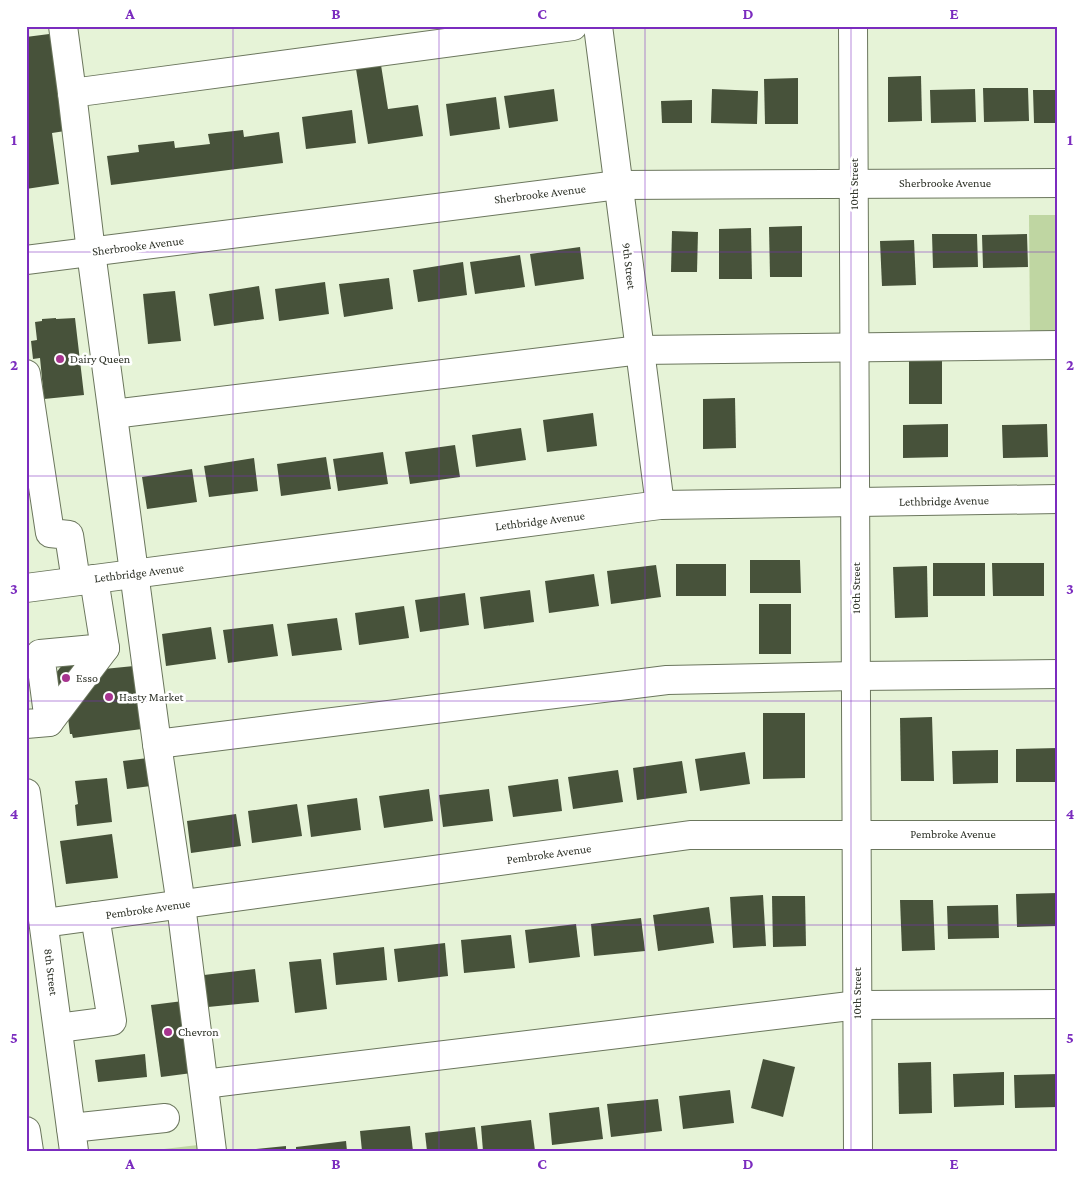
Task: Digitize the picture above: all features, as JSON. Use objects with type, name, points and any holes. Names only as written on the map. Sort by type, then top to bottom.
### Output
[{"type":"street","points":[[63,26],[91,252],[157,744],[181,905],[212,1151]]},
{"type":"street","points":[[72,93],[572,26]]},
{"type":"street","name":"9th Street","points":[[598,26],[660,505]]},
{"type":"street","name":"10th Street","points":[[853,26],[858,1151]]},
{"type":"street","name":"Sherbrooke Avenue","points":[[26,260],[618,185],[1058,183]]},
{"type":"street","points":[[113,414],[640,350],[1058,345]]},
{"type":"street","points":[[26,374],[50,533],[69,535],[85,580],[105,648]]},
{"type":"street","name":"Lethbridge Avenue","points":[[26,588],[660,505],[1058,499]]},
{"type":"street","points":[[38,723],[105,648]]},
{"type":"street","points":[[38,723],[40,654],[105,648]]},
{"type":"street","points":[[157,744],[667,680],[1058,674]]},
{"type":"street","name":"8th Street","points":[[26,793],[72,1139]]},
{"type":"street","name":"Pembroke Avenue","points":[[44,924],[690,835],[1058,835]]},
{"type":"street","points":[[58,1028],[112,1021],[95,916]]},
{"type":"street","points":[[204,1084],[858,1005],[1058,1004]]},
{"type":"street","points":[[72,1139],[165,1118]]},
{"type":"street","points":[[26,1131],[29,1151]]},
{"type":"green space","points":[[1029,215],[1058,215],[1058,335],[1030,335]]},
{"type":"green space","points":[[198,1145],[199,1151],[147,1151]]},
{"type":"building","points":[[57,33],[65,131],[52,133],[59,184],[26,189],[26,37]]},
{"type":"building","points":[[381,65],[388,109],[418,105],[423,136],[368,144],[356,69]]},
{"type":"building","points":[[921,76],[922,121],[888,122],[888,77]]},
{"type":"building","points":[[798,78],[798,124],[765,124],[764,79]]},
{"type":"building","points":[[983,88],[1028,88],[1029,121],[984,122]]},
{"type":"building","points":[[554,89],[558,121],[509,128],[504,96]]},
{"type":"building","points":[[712,89],[758,91],[757,124],[711,123]]},
{"type":"building","points":[[975,89],[976,122],[931,123],[930,90]]},
{"type":"building","points":[[1033,90],[1058,90],[1058,123],[1034,123]]},
{"type":"building","points":[[496,97],[500,129],[450,136],[446,104]]},
{"type":"building","points":[[692,100],[692,123],[662,123],[661,101]]},
{"type":"building","points":[[352,110],[356,143],[306,149],[302,117]]},
{"type":"building","points":[[243,130],[244,137],[279,132],[283,163],[111,185],[107,156],[139,152],[138,145],[174,141],[175,148],[210,144],[208,134]]},
{"type":"building","points":[[802,226],[802,277],[770,277],[769,227]]},
{"type":"building","points":[[751,228],[752,279],[719,279],[719,229]]},
{"type":"building","points":[[672,231],[698,232],[697,272],[671,272]]},
{"type":"building","points":[[932,234],[977,234],[978,267],[933,268]]},
{"type":"building","points":[[1027,234],[1028,267],[983,268],[982,235]]},
{"type":"building","points":[[914,240],[916,285],[882,286],[880,241]]},
{"type":"building","points":[[580,247],[584,279],[535,286],[530,254]]},
{"type":"building","points":[[520,255],[525,287],[475,294],[470,262]]},
{"type":"building","points":[[463,262],[467,295],[418,302],[413,270]]},
{"type":"building","points":[[389,278],[393,309],[344,317],[339,284]]},
{"type":"building","points":[[325,282],[329,314],[279,321],[275,289]]},
{"type":"building","points":[[259,286],[264,319],[214,326],[209,294]]},
{"type":"building","points":[[175,291],[181,341],[148,344],[143,294]]},
{"type":"building","name":"Dairy Queen","points":[[75,318],[84,395],[44,399],[40,358],[33,359],[31,341],[37,340],[35,322],[42,321],[42,319]]},
{"type":"building","points":[[942,358],[942,404],[909,404],[909,359]]},
{"type":"building","points":[[735,398],[736,448],[703,449],[703,399]]},
{"type":"building","points":[[593,413],[597,446],[547,452],[543,420]]},
{"type":"building","points":[[948,424],[948,457],[903,458],[903,425]]},
{"type":"building","points":[[1047,424],[1048,457],[1003,458],[1002,425]]},
{"type":"building","points":[[521,428],[526,460],[476,467],[472,435]]},
{"type":"building","points":[[455,445],[460,477],[410,484],[405,452]]},
{"type":"building","points":[[383,452],[388,484],[338,491],[333,459]]},
{"type":"building","points":[[326,457],[331,489],[281,496],[277,464]]},
{"type":"building","points":[[254,458],[258,491],[209,497],[204,466]]},
{"type":"building","points":[[192,469],[197,502],[147,509],[142,477]]},
{"type":"building","points":[[750,560],[800,560],[801,593],[750,593]]},
{"type":"building","points":[[933,563],[985,563],[985,596],[933,596]]},
{"type":"building","points":[[992,563],[1044,563],[1044,596],[993,596]]},
{"type":"building","points":[[676,564],[726,564],[726,596],[676,596]]},
{"type":"building","points":[[656,565],[661,597],[611,604],[607,571]]},
{"type":"building","points":[[927,566],[928,617],[895,618],[893,567]]},
{"type":"building","points":[[594,574],[599,606],[549,613],[545,581]]},
{"type":"building","points":[[530,590],[534,622],[484,629],[480,597]]},
{"type":"building","points":[[465,593],[469,625],[420,632],[415,600]]},
{"type":"building","points":[[759,604],[791,604],[791,654],[759,654]]},
{"type":"building","points":[[404,606],[409,638],[359,645],[355,613]]},
{"type":"building","points":[[337,618],[342,650],[292,656],[287,624]]},
{"type":"building","points":[[273,624],[278,656],[228,663],[223,630]]},
{"type":"building","points":[[211,627],[216,659],[166,666],[162,634]]},
{"type":"building","name":"Esso","points":[[67,659],[84,673],[65,697],[48,683]]},
{"type":"building","name":"Hasty Market","points":[[134,666],[142,729],[73,738],[72,734],[70,734],[68,718],[80,704],[78,690],[94,670]]},
{"type":"building","points":[[763,713],[805,713],[805,778],[763,779]]},
{"type":"building","points":[[932,717],[934,781],[901,781],[900,718]]},
{"type":"building","points":[[1058,748],[1058,782],[1016,782],[1016,749]]},
{"type":"building","points":[[998,750],[998,783],[953,784],[952,751]]},
{"type":"building","points":[[745,752],[750,784],[700,791],[695,759]]},
{"type":"building","points":[[148,758],[151,786],[127,789],[123,761]]},
{"type":"building","points":[[682,761],[687,793],[637,800],[633,768]]},
{"type":"building","points":[[618,770],[623,802],[573,809],[568,777]]},
{"type":"building","points":[[107,778],[112,822],[77,826],[75,805],[78,804],[75,781]]},
{"type":"building","points":[[558,779],[562,811],[513,817],[508,786]]},
{"type":"building","points":[[429,789],[433,821],[384,828],[379,796]]},
{"type":"building","points":[[489,789],[493,821],[443,827],[439,795]]},
{"type":"building","points":[[357,798],[361,830],[311,837],[307,805]]},
{"type":"building","points":[[297,804],[302,836],[252,843],[248,811]]},
{"type":"building","points":[[236,814],[241,846],[191,853],[187,821]]},
{"type":"building","points":[[112,834],[118,878],[66,884],[60,841]]},
{"type":"building","points":[[1058,893],[1058,926],[1017,927],[1016,894]]},
{"type":"building","points":[[763,895],[766,946],[733,948],[730,897]]},
{"type":"building","points":[[772,896],[805,896],[806,946],[773,947]]},
{"type":"building","points":[[900,900],[933,900],[935,950],[902,951]]},
{"type":"building","points":[[998,905],[999,938],[948,939],[947,906]]},
{"type":"building","points":[[709,907],[714,943],[658,951],[653,915]]},
{"type":"building","points":[[641,918],[645,951],[594,956],[591,924]]},
{"type":"building","points":[[576,924],[580,957],[529,963],[525,930]]},
{"type":"building","points":[[511,935],[515,968],[464,973],[461,940]]},
{"type":"building","points":[[445,943],[448,976],[398,982],[394,949]]},
{"type":"building","points":[[384,947],[387,980],[336,985],[333,953]]},
{"type":"building","points":[[321,959],[327,1009],[295,1013],[289,962]]},
{"type":"building","points":[[255,969],[259,1002],[208,1007],[204,975]]},
{"type":"building","points":[[183,1001],[192,1073],[161,1077],[151,1005]]},
{"type":"building","points":[[145,1054],[147,1077],[98,1082],[95,1060]]},
{"type":"building","points":[[763,1059],[795,1067],[783,1117],[751,1108]]},
{"type":"building","points":[[931,1062],[932,1113],[899,1114],[898,1063]]},
{"type":"building","points":[[1004,1072],[1004,1105],[954,1107],[953,1074]]},
{"type":"building","points":[[1058,1074],[1058,1107],[1015,1108],[1014,1075]]},
{"type":"building","points":[[730,1090],[734,1123],[683,1129],[679,1096]]},
{"type":"building","points":[[658,1099],[662,1131],[611,1137],[607,1104]]},
{"type":"building","points":[[599,1107],[603,1139],[552,1145],[549,1113]]},
{"type":"building","points":[[531,1120],[535,1151],[483,1151],[481,1126]]},
{"type":"building","points":[[410,1126],[413,1151],[362,1151],[360,1131]]},
{"type":"building","points":[[475,1127],[478,1151],[427,1151],[425,1133]]},
{"type":"building","points":[[346,1141],[347,1151],[296,1151],[296,1147]]},
{"type":"building","points":[[286,1146],[286,1151],[256,1151],[256,1149]]},
{"type":"place","name":"Dairy Queen","points":[[60,359]]},
{"type":"place","name":"Esso","points":[[66,678]]},
{"type":"place","name":"Hasty Market","points":[[109,697]]},
{"type":"place","name":"Chevron","points":[[168,1032]]}]
